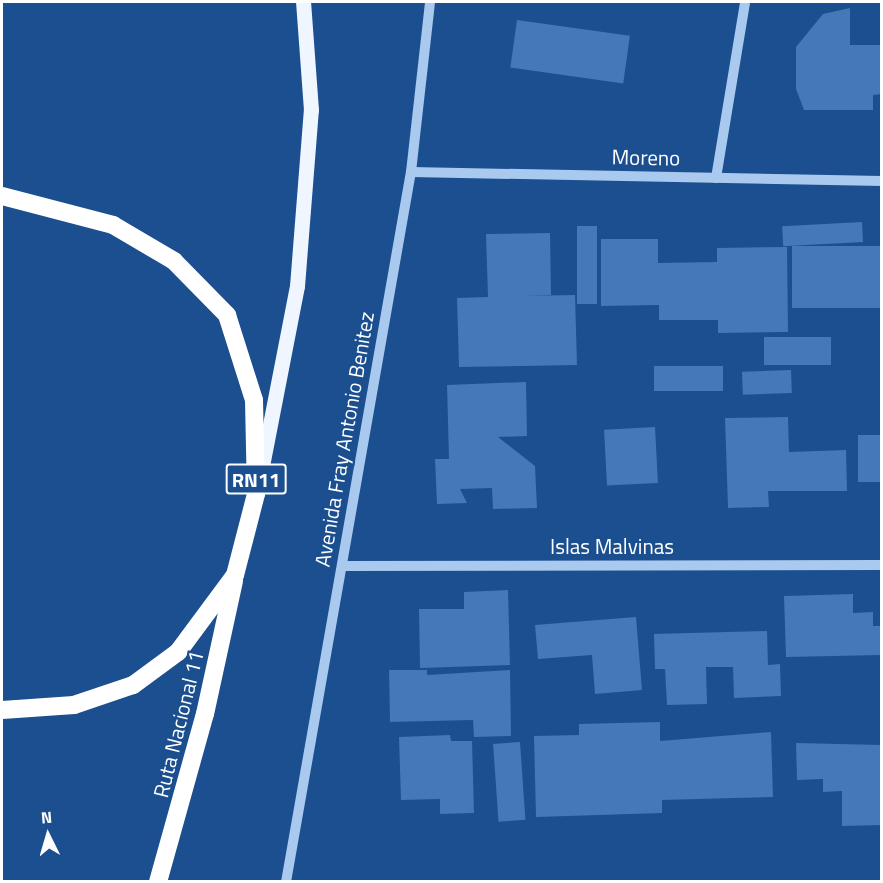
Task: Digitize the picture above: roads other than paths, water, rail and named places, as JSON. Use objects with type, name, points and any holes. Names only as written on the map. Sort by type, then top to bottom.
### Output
[{"type":"highway","name":"Ruta Nacional 11","points":[[2,196],[114,225],[174,261],[227,315],[254,400],[256,494],[235,575],[205,714],[158,882]]},
{"type":"highway","name":"Ruta Nacional 11","points":[[2,710],[74,705],[133,685],[178,652],[235,575]]},
{"type":"main road","points":[[256,494],[297,286],[311,110],[303,2]]},
{"type":"street","name":"Avenida Fray Antonio Benitez","points":[[286,882],[411,172],[430,2]]},
{"type":"street","points":[[716,178],[745,2]]},
{"type":"street","name":"Moreno","points":[[411,172],[882,181]]},
{"type":"street","name":"Islas Malvinas","points":[[342,566],[882,565]]}]
